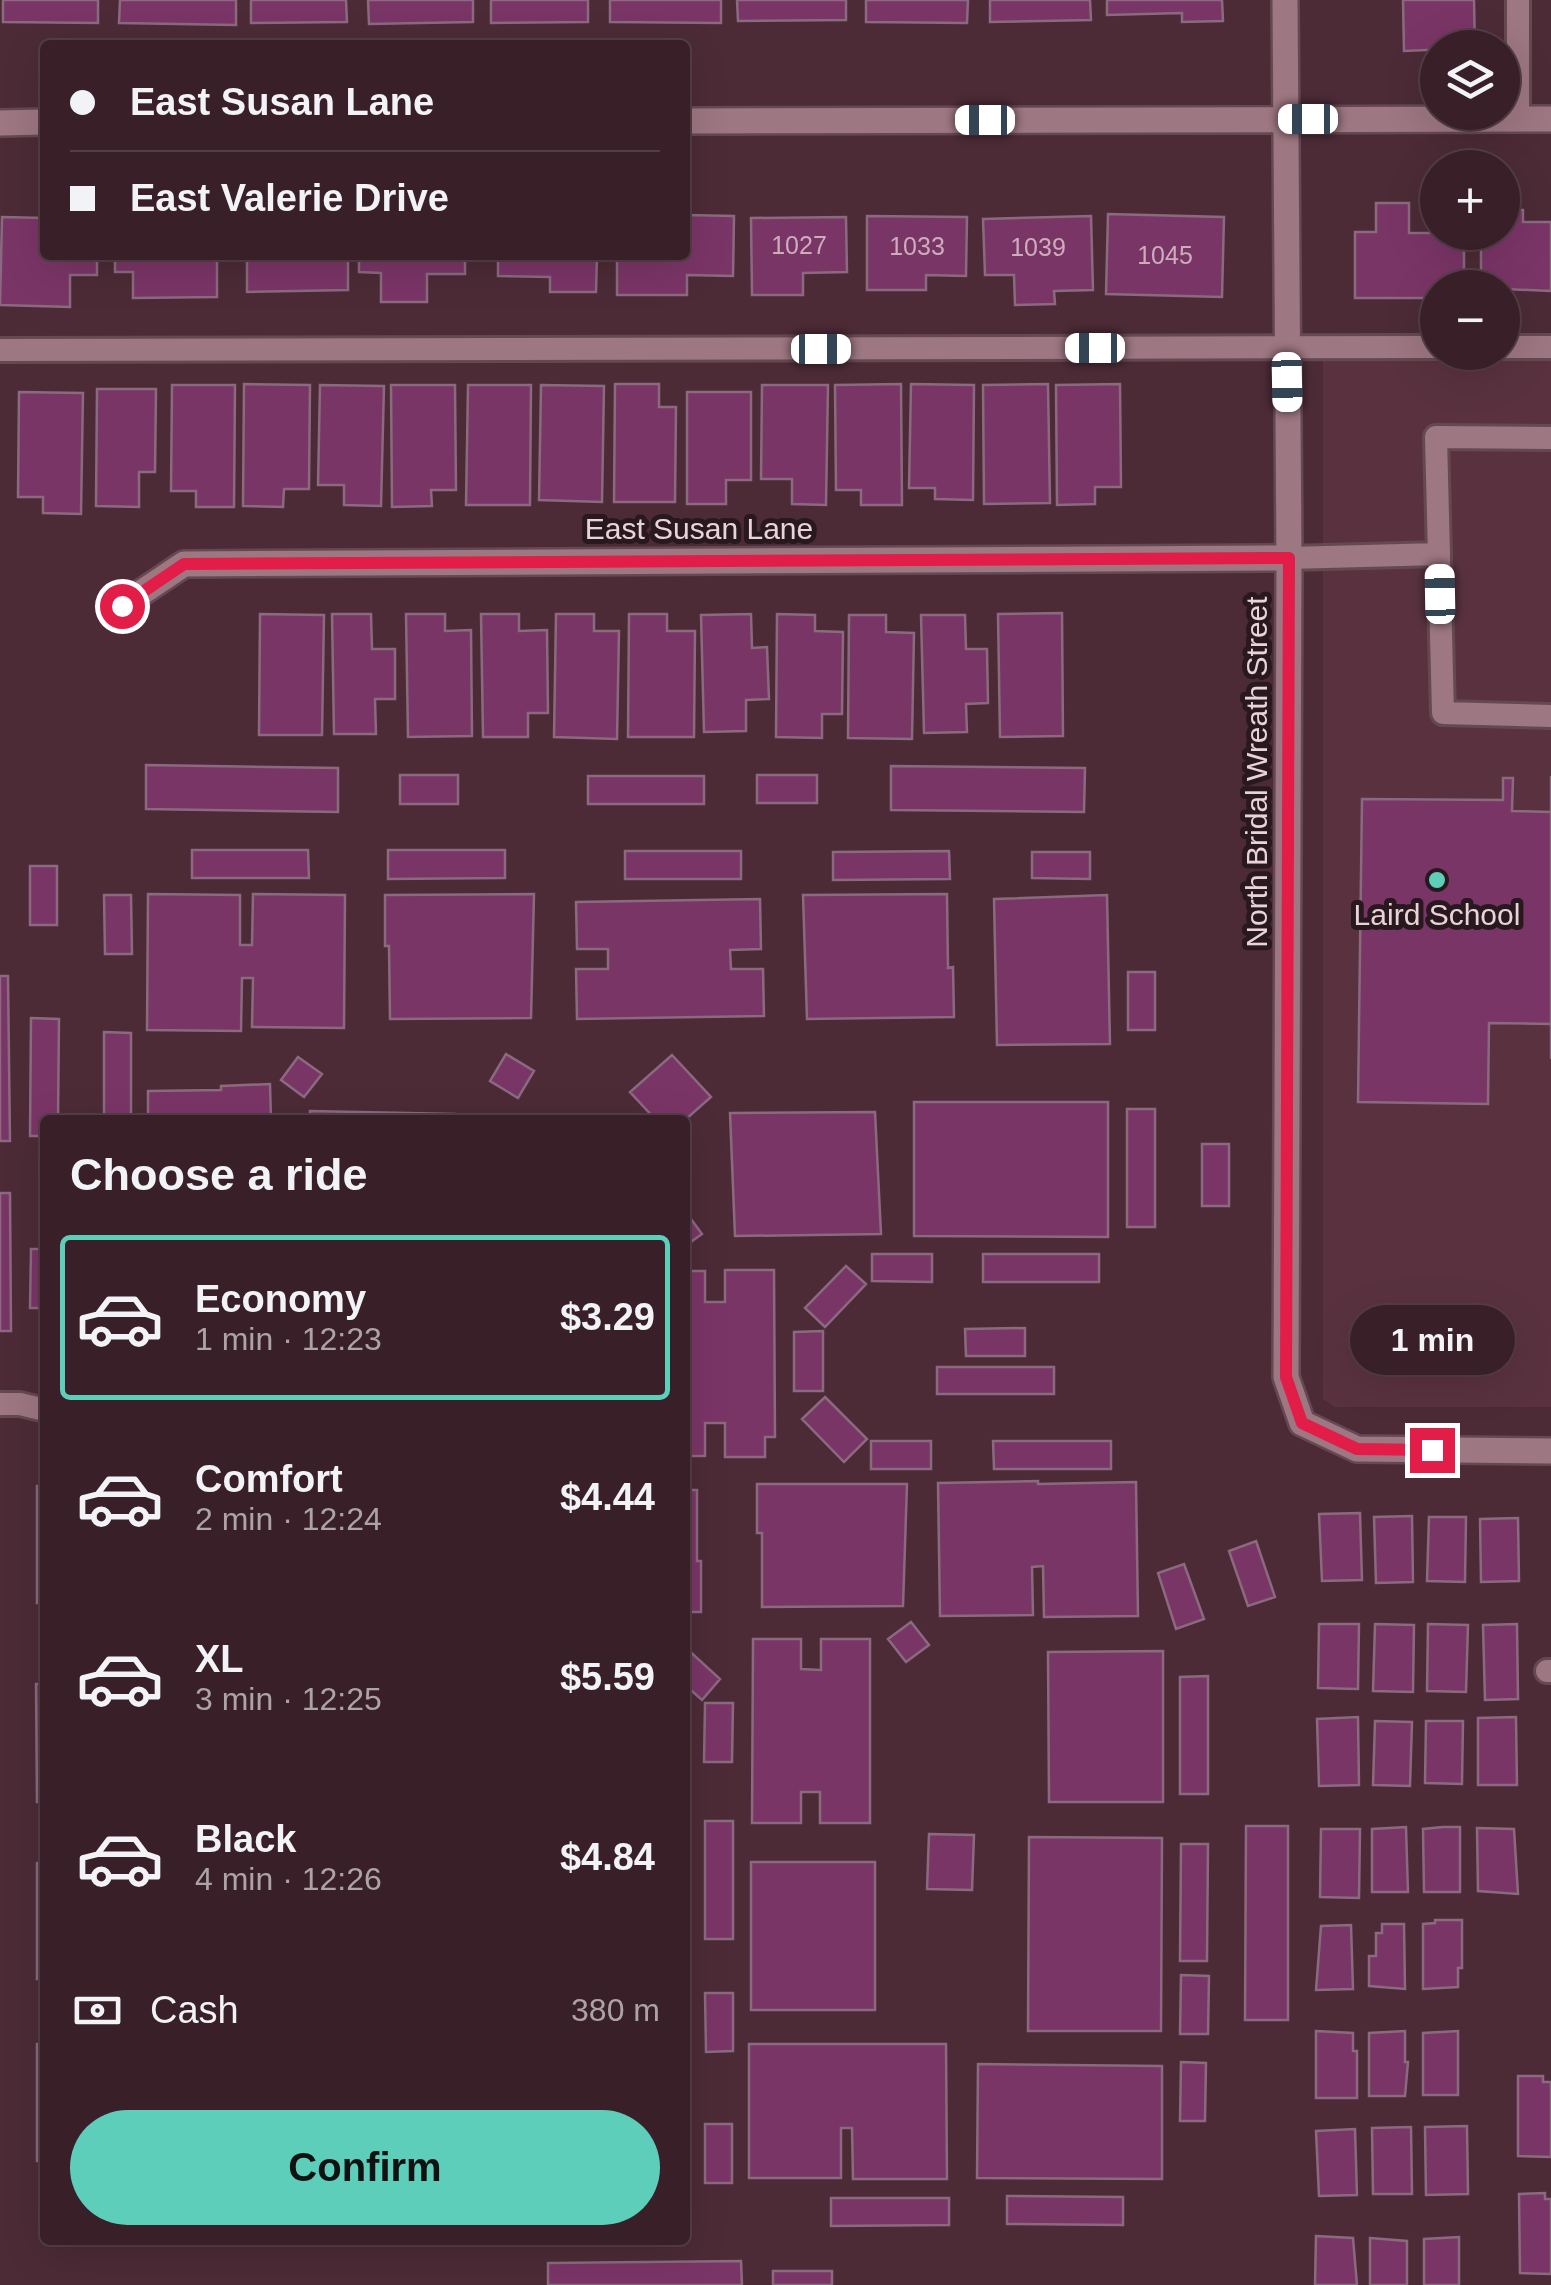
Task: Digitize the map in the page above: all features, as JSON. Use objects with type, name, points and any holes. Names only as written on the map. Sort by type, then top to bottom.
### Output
[{"type":"street","name":"North Bridal Wreath Street","points":[[1285,0],[1289,558],[1286,1377],[1302,1423],[1357,1449],[1551,1451]]},
{"type":"street","points":[[690,121],[1420,119]]},
{"type":"street","points":[[1520,119],[1551,119]]},
{"type":"street","points":[[0,122],[40,122]]},
{"type":"street","name":"East Susan Lane","points":[[122,606],[184,564],[1289,558]]},
{"type":"lane","points":[[1518,0],[1518,30]]},
{"type":"lane","points":[[0,350],[1420,347]]},
{"type":"lane","points":[[1520,348],[1551,348]]},
{"type":"lane","points":[[1551,438],[1436,437],[1442,713],[1551,716]]},
{"type":"lane","points":[[1289,558],[1439,554]]},
{"type":"lane","points":[[0,1404],[40,1409]]},
{"type":"shaded area","name":"Laird School","points":[[1323,361],[1420,361],[1420,370],[1520,370],[1520,361],[1551,361],[1551,1407],[1335,1407],[1323,1399]]},
{"type":"building","points":[[3,0],[98,0],[98,23],[3,22]]},
{"type":"building","points":[[120,0],[236,0],[236,25],[119,23]]},
{"type":"building","points":[[251,0],[346,0],[347,22],[251,23]]},
{"type":"building","points":[[368,0],[473,0],[473,22],[369,24]]},
{"type":"building","points":[[491,0],[588,0],[588,22],[491,23]]},
{"type":"building","points":[[610,0],[721,0],[721,23],[610,22]]},
{"type":"building","points":[[737,0],[846,0],[846,20],[738,21]]},
{"type":"building","points":[[866,0],[968,0],[967,23],[866,22]]},
{"type":"building","points":[[990,0],[1090,0],[1091,20],[990,22]]},
{"type":"building","points":[[1107,0],[1222,0],[1223,21],[1182,22],[1182,13],[1107,15]]},
{"type":"building","points":[[1403,0],[1474,0],[1475,30],[1420,30],[1420,50],[1404,51]]},
{"type":"building","points":[[1376,203],[1409,203],[1409,233],[1420,233],[1420,250],[1464,250],[1464,270],[1420,270],[1420,298],[1355,298],[1355,232],[1376,232]]},
{"type":"building","points":[[1520,210],[1523,222],[1551,222],[1551,291],[1520,290],[1520,270],[1481,270],[1481,250],[1520,250]]},
{"type":"building","points":[[1108,214],[1224,217],[1222,297],[1106,294]]},
{"type":"building","points":[[690,215],[734,216],[733,276],[687,275],[687,295],[617,295],[617,260],[690,260]]},
{"type":"building","points":[[867,216],[967,217],[966,276],[926,275],[926,290],[867,290]]},
{"type":"building","points":[[1091,216],[1093,290],[1054,291],[1055,304],[1015,305],[1014,275],[985,275],[983,219]]},
{"type":"building","points":[[2,217],[40,218],[40,260],[97,260],[97,275],[70,275],[70,307],[0,305]]},
{"type":"building","points":[[846,217],[847,272],[803,273],[803,295],[752,295],[751,218]]},
{"type":"building","points":[[115,260],[217,260],[217,297],[133,298],[133,272],[115,272]]},
{"type":"building","points":[[247,260],[348,260],[348,290],[247,292]]},
{"type":"building","points":[[359,260],[465,260],[465,274],[427,274],[427,302],[381,302],[381,273],[359,272]]},
{"type":"building","points":[[498,260],[597,260],[596,292],[550,292],[550,277],[498,276]]},
{"type":"building","points":[[244,384],[310,385],[309,489],[284,489],[283,507],[243,506]]},
{"type":"building","points":[[615,384],[659,384],[659,407],[676,407],[675,502],[614,502]]},
{"type":"building","points":[[901,384],[902,505],[861,505],[861,490],[836,490],[835,385]]},
{"type":"building","points":[[911,384],[974,385],[973,500],[935,499],[935,488],[909,488]]},
{"type":"building","points":[[1048,384],[1050,503],[984,504],[983,385]]},
{"type":"building","points":[[1120,384],[1121,487],[1095,487],[1095,504],[1057,505],[1056,385]]},
{"type":"building","points":[[172,385],[235,385],[234,507],[196,507],[196,491],[171,491]]},
{"type":"building","points":[[320,385],[384,386],[381,506],[344,505],[344,485],[318,485]]},
{"type":"building","points":[[391,385],[455,385],[456,490],[431,490],[432,506],[392,507]]},
{"type":"building","points":[[468,385],[531,385],[530,505],[466,505]]},
{"type":"building","points":[[541,385],[604,386],[602,502],[539,500]]},
{"type":"building","points":[[762,385],[828,385],[826,505],[792,504],[792,479],[761,479]]},
{"type":"building","points":[[97,389],[156,389],[155,472],[139,472],[139,507],[96,506]]},
{"type":"building","points":[[19,392],[83,393],[81,514],[43,513],[43,497],[18,497]]},
{"type":"building","points":[[687,392],[751,392],[751,480],[726,480],[726,504],[687,504]]},
{"type":"building","points":[[1062,613],[1063,736],[1000,737],[998,614]]},
{"type":"building","points":[[260,614],[324,615],[322,735],[259,735]]},
{"type":"building","points":[[332,614],[371,614],[372,649],[395,649],[395,699],[375,699],[376,734],[334,734]]},
{"type":"building","points":[[406,614],[445,614],[445,631],[471,630],[472,736],[408,737]]},
{"type":"building","points":[[481,614],[519,614],[519,631],[547,630],[548,713],[528,713],[528,737],[483,737]]},
{"type":"building","points":[[556,614],[594,614],[594,631],[619,631],[617,739],[554,737]]},
{"type":"building","points":[[629,614],[667,614],[667,631],[695,631],[694,737],[628,737]]},
{"type":"building","points":[[751,614],[752,648],[767,647],[769,699],[746,700],[746,731],[704,732],[701,615]]},
{"type":"building","points":[[777,614],[815,615],[815,631],[843,632],[842,714],[822,714],[822,738],[776,737]]},
{"type":"building","points":[[849,615],[886,615],[886,632],[914,633],[912,739],[848,738]]},
{"type":"building","points":[[921,615],[965,615],[966,649],[987,649],[988,703],[966,704],[967,732],[924,733]]},
{"type":"building","points":[[146,765],[338,768],[338,812],[146,809]]},
{"type":"building","points":[[891,766],[1085,768],[1084,812],[891,810]]},
{"type":"building","points":[[400,775],[458,775],[458,804],[400,804]]},
{"type":"building","points":[[757,775],[817,775],[817,803],[757,803]]},
{"type":"building","points":[[588,776],[704,776],[704,804],[588,804]]},
{"type":"building","points":[[1503,778],[1513,778],[1512,811],[1551,812],[1551,1024],[1489,1023],[1488,1104],[1358,1102],[1362,799],[1503,800]]},
{"type":"building","points":[[192,850],[308,850],[309,878],[192,878]]},
{"type":"building","points":[[388,850],[505,850],[505,878],[388,879]]},
{"type":"building","points":[[625,851],[741,851],[741,879],[625,879]]},
{"type":"building","points":[[949,851],[950,879],[833,880],[833,852]]},
{"type":"building","points":[[1032,852],[1090,852],[1090,879],[1032,878]]},
{"type":"building","points":[[30,866],[57,866],[57,925],[30,925]]},
{"type":"building","points":[[148,894],[240,895],[240,945],[252,945],[253,894],[345,895],[344,1028],[252,1027],[253,978],[242,978],[241,1031],[147,1030]]},
{"type":"building","points":[[534,894],[531,1018],[390,1019],[385,895]]},
{"type":"building","points":[[947,894],[948,968],[953,967],[954,1017],[807,1019],[803,895]]},
{"type":"building","points":[[104,895],[131,895],[132,954],[105,954]]},
{"type":"building","points":[[1107,895],[1110,1044],[997,1045],[994,899]]},
{"type":"building","points":[[760,899],[761,949],[730,950],[731,969],[763,969],[764,1016],[577,1019],[576,969],[608,969],[608,949],[577,949],[576,902]]},
{"type":"building","points":[[1128,972],[1155,972],[1155,1030],[1128,1030]]},
{"type":"building","points":[[0,976],[8,976],[10,1141],[0,1141]]},
{"type":"building","points":[[31,1018],[59,1019],[58,1115],[40,1115],[40,1136],[30,1136]]},
{"type":"building","points":[[104,1032],[131,1033],[131,1115],[104,1115]]},
{"type":"building","points":[[506,1054],[534,1071],[518,1098],[490,1081]]},
{"type":"building","points":[[672,1055],[711,1097],[690,1116],[651,1115],[630,1092]]},
{"type":"building","points":[[298,1057],[322,1074],[304,1097],[281,1080]]},
{"type":"building","points":[[270,1084],[271,1115],[148,1115],[148,1091],[221,1090],[221,1086]]},
{"type":"building","points":[[914,1102],[1108,1102],[1108,1237],[914,1236]]},
{"type":"building","points":[[1127,1109],[1155,1109],[1155,1227],[1127,1227]]},
{"type":"building","points":[[310,1111],[455,1114],[455,1115],[310,1115]]},
{"type":"building","points":[[875,1112],[881,1234],[735,1236],[730,1113]]},
{"type":"building","points":[[1202,1144],[1229,1144],[1229,1206],[1202,1206]]},
{"type":"building","points":[[0,1193],[10,1193],[11,1331],[0,1331]]},
{"type":"building","points":[[690,1218],[702,1234],[690,1242]]},
{"type":"building","points":[[31,1249],[40,1249],[40,1308],[30,1308]]},
{"type":"building","points":[[872,1254],[932,1254],[932,1282],[872,1281]]},
{"type":"building","points":[[983,1254],[1099,1254],[1099,1282],[983,1282]]},
{"type":"building","points":[[846,1266],[866,1284],[825,1327],[805,1308]]},
{"type":"building","points":[[725,1270],[774,1270],[775,1437],[765,1437],[765,1457],[725,1457],[725,1423],[705,1423],[705,1456],[690,1456],[690,1271],[705,1271],[705,1302],[725,1302]]},
{"type":"building","points":[[1025,1328],[1025,1356],[966,1356],[965,1329]]},
{"type":"building","points":[[823,1331],[823,1391],[794,1391],[794,1332]]},
{"type":"building","points":[[937,1367],[1054,1367],[1054,1394],[937,1394]]},
{"type":"building","points":[[825,1397],[867,1439],[844,1462],[802,1419]]},
{"type":"building","points":[[871,1441],[931,1441],[931,1469],[871,1469]]},
{"type":"building","points":[[993,1441],[1111,1441],[1111,1469],[994,1469]]},
{"type":"building","points":[[1136,1482],[1138,1616],[1044,1617],[1043,1566],[1032,1567],[1033,1615],[940,1616],[938,1483]]},
{"type":"building","points":[[757,1484],[907,1484],[903,1606],[762,1607],[762,1533],[757,1533]]},
{"type":"building","points":[[37,1486],[40,1486],[40,1603]]},
{"type":"building","points":[[690,1490],[697,1490],[701,1612],[690,1612]]},
{"type":"building","points":[[1360,1513],[1362,1580],[1322,1581],[1319,1514]]},
{"type":"building","points":[[1412,1516],[1413,1582],[1376,1583],[1374,1517]]},
{"type":"building","points":[[1429,1517],[1466,1517],[1465,1582],[1427,1581]]},
{"type":"building","points":[[1518,1518],[1519,1581],[1481,1582],[1480,1519]]},
{"type":"building","points":[[1256,1541],[1275,1597],[1248,1606],[1229,1551]]},
{"type":"building","points":[[1184,1564],[1204,1619],[1176,1629],[1158,1573]]},
{"type":"building","points":[[911,1622],[929,1645],[906,1662],[888,1639]]},
{"type":"building","points":[[1319,1624],[1359,1624],[1358,1689],[1318,1688]]},
{"type":"building","points":[[1375,1624],[1414,1625],[1413,1692],[1373,1691]]},
{"type":"building","points":[[1428,1624],[1468,1625],[1466,1692],[1427,1691]]},
{"type":"building","points":[[1517,1624],[1518,1699],[1485,1700],[1483,1625]]},
{"type":"building","points":[[753,1639],[801,1639],[801,1669],[821,1670],[821,1639],[870,1639],[870,1823],[820,1823],[820,1792],[801,1792],[801,1823],[752,1823]]},
{"type":"building","points":[[1163,1651],[1163,1802],[1049,1802],[1048,1652]]},
{"type":"building","points":[[690,1652],[720,1679],[702,1700],[690,1689]]},
{"type":"building","points":[[1208,1676],[1208,1794],[1180,1794],[1180,1677]]},
{"type":"building","points":[[36,1684],[40,1684],[40,1802]]},
{"type":"building","points":[[705,1703],[733,1703],[732,1762],[704,1762]]},
{"type":"building","points":[[1358,1717],[1359,1785],[1319,1786],[1317,1719]]},
{"type":"building","points":[[1516,1717],[1517,1785],[1478,1785],[1478,1718]]},
{"type":"building","points":[[1375,1721],[1412,1722],[1410,1786],[1373,1785]]},
{"type":"building","points":[[1426,1721],[1463,1721],[1462,1784],[1425,1783]]},
{"type":"building","points":[[705,1821],[733,1821],[733,1939],[705,1939]]},
{"type":"building","points":[[1246,1826],[1288,1826],[1288,2020],[1245,2020]]},
{"type":"building","points":[[1406,1827],[1408,1892],[1372,1892],[1372,1829]]},
{"type":"building","points":[[1460,1827],[1460,1892],[1424,1892],[1423,1829]]},
{"type":"building","points":[[1477,1828],[1514,1829],[1518,1894],[1478,1891]]},
{"type":"building","points":[[1321,1829],[1360,1829],[1359,1898],[1320,1897]]},
{"type":"building","points":[[929,1834],[974,1835],[972,1890],[927,1889]]},
{"type":"building","points":[[1029,1837],[1162,1838],[1161,2031],[1028,2031]]},
{"type":"building","points":[[1181,1844],[1208,1844],[1207,1961],[1180,1961]]},
{"type":"building","points":[[751,1862],[875,1862],[875,2010],[751,2010]]},
{"type":"building","points":[[40,1863],[40,1979],[37,1979]]},
{"type":"building","points":[[1462,1920],[1458,1987],[1423,1989],[1423,1924]]},
{"type":"building","points":[[1382,1924],[1404,1924],[1405,1989],[1369,1986],[1369,1956],[1376,1956],[1376,1933],[1382,1933]]},
{"type":"building","points":[[1351,1925],[1353,1989],[1316,1990],[1321,1926]]},
{"type":"building","points":[[1181,1975],[1209,1976],[1208,2034],[1180,2034]]},
{"type":"building","points":[[705,1993],[733,1993],[733,2051],[706,2052]]},
{"type":"building","points":[[1316,2031],[1353,2033],[1357,2098],[1316,2098]]},
{"type":"building","points":[[1405,2031],[1405,2096],[1369,2096],[1369,2033]]},
{"type":"building","points":[[1458,2031],[1458,2095],[1423,2095],[1423,2033]]},
{"type":"building","points":[[37,2044],[40,2044],[40,2161]]},
{"type":"building","points":[[749,2044],[946,2044],[947,2179],[853,2179],[852,2128],[841,2128],[841,2178],[749,2178]]},
{"type":"building","points":[[1181,2062],[1206,2063],[1205,2121],[1180,2121]]},
{"type":"building","points":[[978,2064],[1162,2066],[1162,2179],[977,2178]]},
{"type":"building","points":[[1518,2076],[1543,2076],[1543,2082],[1551,2082],[1551,2157],[1518,2156]]},
{"type":"building","points":[[705,2124],[732,2124],[732,2183],[705,2183]]},
{"type":"building","points":[[1467,2126],[1468,2194],[1426,2195],[1425,2127]]},
{"type":"building","points":[[1411,2127],[1412,2194],[1373,2194],[1372,2128]]},
{"type":"building","points":[[1355,2129],[1357,2195],[1319,2196],[1316,2131]]},
{"type":"building","points":[[1545,2193],[1545,2199],[1551,2199],[1551,2274],[1520,2273],[1519,2194]]},
{"type":"building","points":[[1007,2196],[1123,2197],[1123,2225],[1007,2224]]},
{"type":"building","points":[[831,2198],[949,2198],[949,2225],[831,2226]]},
{"type":"building","points":[[1316,2236],[1353,2238],[1357,2285],[1315,2285]]},
{"type":"building","points":[[1459,2237],[1459,2285],[1424,2285],[1424,2239]]},
{"type":"building","points":[[1370,2238],[1407,2241],[1407,2285],[1370,2285]]},
{"type":"building","points":[[741,2261],[742,2285],[548,2285],[548,2263]]},
{"type":"building","points":[[773,2271],[832,2271],[832,2285],[773,2285]]},
{"type":"place","name":"Laird School","points":[[1437,880]]},
{"type":"route","points":[[122,606],[184,564],[1289,558],[1286,1377],[1302,1423],[1357,1449],[1432,1450]]}]
